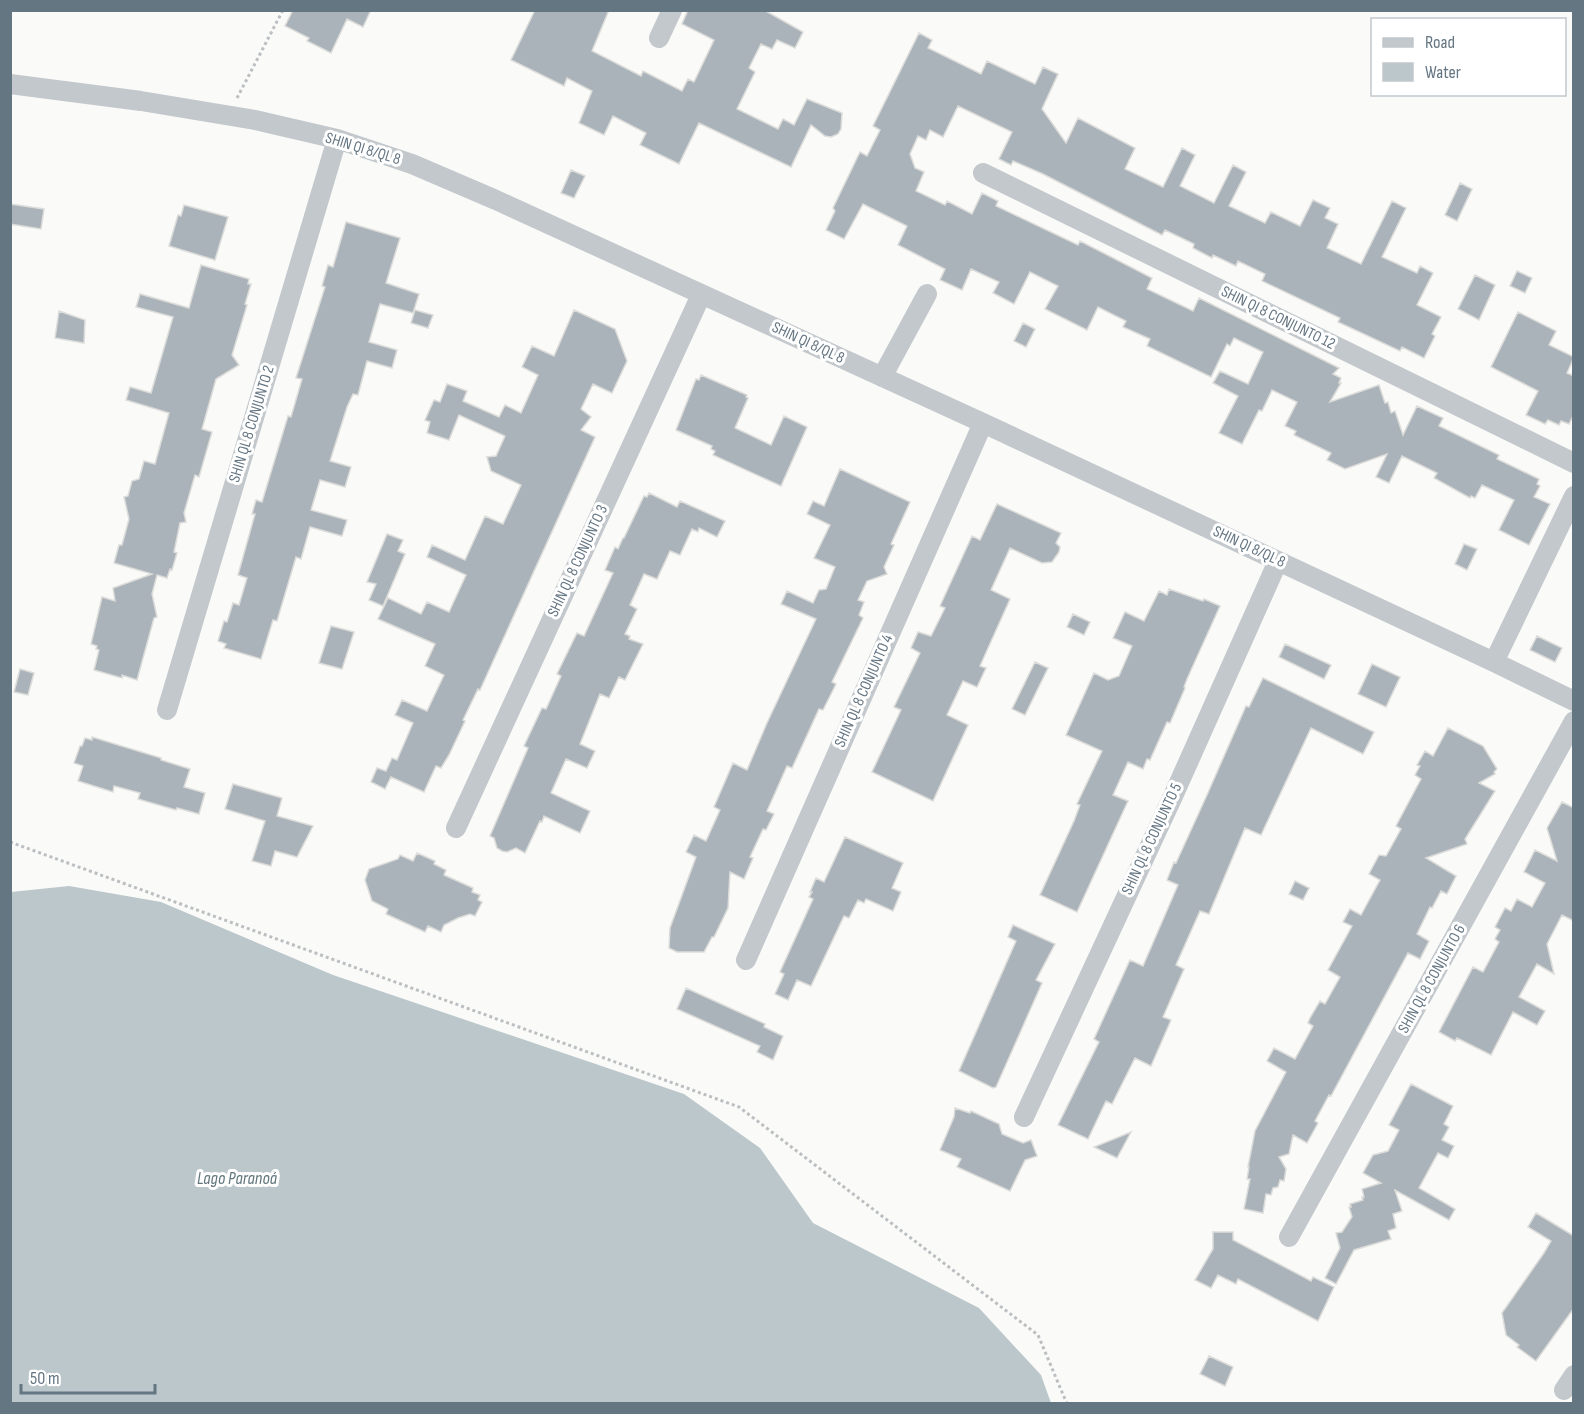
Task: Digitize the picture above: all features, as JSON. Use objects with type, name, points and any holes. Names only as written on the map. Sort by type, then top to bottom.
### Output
[{"type":"street","points":[[659,38],[672,10]]},
{"type":"street","name":"SHIN QI 8/QL 8","points":[[10,84],[141,101],[228,116],[337,139],[412,164],[496,200],[983,423],[1574,701]]},
{"type":"street","name":"SHIN QL 8 CONJUNTO 2","points":[[167,710],[337,139]]},
{"type":"street","name":"SHIN QI 8 CONJUNTO 12","points":[[983,173],[1574,463]]},
{"type":"street","points":[[882,377],[927,294]]},
{"type":"street","name":"SHIN QL 8 CONJUNTO 3","points":[[456,828],[701,295]]},
{"type":"street","name":"SHIN QL 8 CONJUNTO 4","points":[[746,960],[983,423]]},
{"type":"street","points":[[1494,662],[1574,496]]},
{"type":"street","name":"SHIN QL 8 CONJUNTO 5","points":[[1024,1117],[1278,561]]},
{"type":"street","name":"SHIN QL 8 CONJUNTO 6","points":[[1289,1236],[1574,721]]},
{"type":"path","points":[[228,116],[283,10]]},
{"type":"path","points":[[10,842],[739,1107],[1038,1335],[1067,1404]]},
{"type":"water","name":"Lago Paranoá","points":[[69,886],[161,902],[333,975],[684,1094],[760,1148],[813,1223],[979,1308],[1041,1375],[1051,1403],[11,1403],[11,892]]},
{"type":"building","points":[[293,10],[371,10],[363,27],[347,19],[331,53],[285,26]]},
{"type":"building","points":[[535,10],[609,10],[592,51],[641,76],[643,71],[682,91],[688,79],[694,82],[714,40],[682,24],[688,10],[764,10],[803,32],[795,48],[777,40],[772,49],[761,44],[749,68],[755,72],[737,109],[778,129],[783,119],[794,125],[807,99],[842,113],[841,129],[838,134],[831,137],[825,136],[811,125],[791,167],[699,123],[679,164],[640,145],[646,133],[613,116],[604,135],[579,123],[592,91],[567,78],[564,86],[511,60]]},
{"type":"building","points":[[919,33],[932,40],[928,48],[981,74],[987,61],[1035,84],[1043,67],[1058,74],[1042,109],[1066,143],[1078,118],[1135,148],[1125,169],[1163,187],[1182,148],[1195,155],[1180,186],[1214,203],[1233,165],[1246,172],[1229,206],[1265,223],[1271,212],[1300,226],[1313,200],[1330,208],[1325,218],[1338,224],[1327,248],[1361,264],[1392,201],[1406,208],[1382,257],[1417,273],[1420,266],[1433,273],[1417,305],[1441,317],[1432,334],[1435,336],[1424,358],[1402,347],[1400,351],[1338,322],[1340,318],[1262,281],[1265,274],[1238,261],[1236,266],[1213,255],[1212,258],[1193,248],[1194,244],[1165,230],[1162,235],[1043,174],[1013,161],[1011,165],[999,159],[1012,132],[958,106],[943,137],[930,130],[926,140],[918,136],[910,154],[915,168],[924,172],[916,191],[945,205],[947,201],[972,214],[982,193],[998,201],[996,206],[1078,245],[1080,241],[1152,278],[1147,289],[1193,311],[1199,298],[1339,368],[1333,374],[1341,378],[1339,383],[1341,383],[1330,402],[1379,385],[1391,413],[1395,411],[1403,435],[1417,406],[1443,418],[1439,426],[1499,455],[1497,459],[1539,479],[1537,484],[1540,486],[1534,497],[1550,504],[1529,545],[1499,530],[1514,500],[1482,485],[1475,498],[1471,496],[1470,498],[1434,478],[1437,473],[1402,456],[1389,483],[1376,477],[1387,454],[1345,469],[1327,460],[1331,453],[1294,435],[1296,431],[1285,426],[1297,402],[1272,390],[1242,444],[1219,433],[1238,396],[1213,383],[1220,371],[1248,384],[1263,352],[1234,338],[1230,346],[1227,344],[1211,377],[1147,346],[1150,339],[1123,327],[1126,321],[1098,307],[1087,330],[1045,309],[1058,286],[1030,272],[1014,304],[993,293],[999,282],[971,269],[962,290],[940,280],[945,269],[898,245],[907,226],[863,204],[844,239],[826,230],[835,211],[833,208],[860,152],[867,156],[880,130],[873,126]]},
{"type":"building","points":[[571,170],[585,176],[574,198],[561,193]]},
{"type":"building","points":[[1460,183],[1472,189],[1457,221],[1445,215]]},
{"type":"building","points":[[10,204],[44,209],[41,229],[10,224]]},
{"type":"building","points":[[184,205],[228,217],[215,260],[169,246],[178,215],[181,216]]},
{"type":"building","points":[[346,222],[400,238],[386,283],[419,294],[413,313],[380,304],[369,342],[397,350],[392,368],[367,361],[358,395],[353,394],[347,407],[330,461],[351,467],[345,487],[320,480],[311,510],[347,520],[342,536],[310,527],[301,559],[296,557],[277,621],[273,620],[261,659],[224,648],[226,644],[218,641],[233,603],[239,605],[247,578],[238,575],[255,514],[252,514],[256,500],[262,502],[288,416],[291,417],[302,379],[296,378],[325,287],[322,286],[328,265],[333,267]]},
{"type":"building","points":[[201,265],[249,279],[248,284],[251,284],[232,355],[239,365],[216,379],[202,429],[212,432],[199,477],[195,475],[184,513],[186,522],[180,523],[174,552],[177,553],[172,570],[170,569],[167,578],[157,575],[152,594],[157,617],[154,618],[137,680],[122,675],[122,678],[94,670],[99,650],[96,649],[97,646],[91,644],[102,597],[115,601],[113,588],[152,574],[114,563],[129,519],[124,497],[128,496],[132,481],[139,479],[144,461],[155,464],[169,413],[126,400],[130,387],[151,393],[173,317],[136,307],[140,294],[189,308]]},
{"type":"building","points":[[1517,271],[1532,278],[1525,293],[1510,286]]},
{"type":"building","points":[[1475,275],[1495,285],[1479,320],[1458,309]]},
{"type":"building","points":[[415,310],[433,315],[428,328],[411,323]]},
{"type":"building","points":[[574,310],[615,329],[627,361],[612,393],[593,384],[581,409],[591,417],[581,430],[595,437],[480,690],[478,689],[463,720],[465,721],[449,755],[441,768],[436,766],[424,792],[391,777],[385,789],[371,782],[377,768],[386,771],[392,758],[397,760],[413,723],[395,715],[402,700],[427,711],[444,675],[425,666],[435,644],[378,619],[388,598],[421,614],[427,602],[449,612],[466,575],[427,557],[432,545],[465,560],[485,516],[503,524],[521,485],[491,471],[487,457],[496,456],[505,436],[459,415],[449,440],[427,433],[430,422],[425,420],[434,400],[440,402],[447,384],[467,391],[463,401],[499,417],[505,405],[521,413],[538,375],[522,367],[532,346],[554,356]]},
{"type":"building","points":[[59,311],[85,320],[84,343],[55,338]]},
{"type":"building","points":[[1518,312],[1556,331],[1549,345],[1574,357],[1567,373],[1574,376],[1574,414],[1569,424],[1561,421],[1559,425],[1548,420],[1545,424],[1526,415],[1538,391],[1491,367]]},
{"type":"building","points":[[1023,323],[1035,329],[1026,347],[1014,341]]},
{"type":"building","points":[[701,375],[747,395],[748,398],[735,428],[771,445],[784,416],[807,427],[781,486],[713,455],[715,451],[711,449],[712,446],[676,430],[696,379],[699,380]]},
{"type":"building","points":[[840,469],[910,502],[891,544],[894,545],[884,567],[887,574],[867,581],[858,600],[864,602],[859,615],[863,618],[832,682],[836,684],[823,710],[819,709],[792,768],[787,766],[767,811],[774,814],[766,830],[763,829],[750,857],[753,858],[744,879],[730,872],[728,908],[714,937],[704,952],[677,952],[669,948],[670,928],[696,857],[686,852],[694,835],[706,841],[720,810],[714,807],[733,763],[747,770],[816,619],[781,604],[787,591],[813,603],[819,590],[826,589],[835,567],[814,558],[830,525],[807,514],[813,501],[824,506]]},
{"type":"building","points":[[649,493],[677,507],[680,501],[725,521],[717,537],[699,528],[698,532],[692,529],[680,555],[670,551],[657,579],[644,574],[630,605],[637,609],[625,634],[630,636],[629,639],[643,644],[625,680],[619,677],[609,698],[600,694],[580,744],[595,751],[587,768],[566,759],[551,793],[590,811],[580,833],[544,816],[525,853],[516,848],[507,852],[502,851],[497,848],[494,838],[490,836],[528,748],[524,746],[542,708],[546,709],[561,676],[557,674],[577,633],[584,636],[613,573],[605,570],[615,547],[618,549],[644,496],[647,497]]},
{"type":"building","points":[[997,504],[1061,533],[1056,543],[1060,547],[1059,552],[1052,562],[1042,563],[1010,548],[991,590],[1010,599],[980,666],[986,668],[977,687],[963,681],[947,715],[968,725],[933,801],[872,772],[901,710],[894,707],[920,653],[911,648],[918,632],[931,636],[945,608],[940,606],[972,536],[980,540]]},
{"type":"building","points":[[387,534],[403,540],[398,551],[405,554],[383,606],[369,600],[376,584],[367,582]]},
{"type":"building","points":[[1464,544],[1477,549],[1467,570],[1455,564]]},
{"type":"building","points":[[1169,589],[1220,606],[1170,723],[1167,722],[1150,760],[1147,759],[1143,769],[1128,762],[1113,795],[1128,801],[1077,912],[1040,895],[1074,821],[1080,805],[1077,804],[1102,751],[1066,735],[1094,673],[1108,680],[1119,676],[1132,646],[1113,638],[1125,612],[1144,621],[1159,591],[1167,595]]},
{"type":"building","points":[[1073,614],[1090,622],[1084,635],[1067,627]]},
{"type":"building","points":[[331,626],[354,632],[342,669],[319,663]]},
{"type":"building","points":[[1537,636],[1562,648],[1555,662],[1530,650]]},
{"type":"building","points":[[1285,644],[1331,665],[1324,679],[1279,657]]},
{"type":"building","points":[[1035,662],[1048,668],[1025,715],[1012,709]]},
{"type":"building","points":[[1372,664],[1400,677],[1386,707],[1358,694]]},
{"type":"building","points":[[20,669],[34,673],[28,695],[14,692]]},
{"type":"building","points":[[1263,678],[1374,732],[1363,754],[1311,728],[1261,835],[1245,828],[1209,914],[1200,911],[1176,965],[1184,969],[1163,1017],[1171,1020],[1151,1066],[1135,1058],[1112,1104],[1106,1101],[1088,1139],[1058,1125],[1099,1042],[1094,1039],[1130,960],[1143,966],[1178,885],[1167,880],[1174,862],[1176,863],[1246,706],[1249,707]]},
{"type":"building","points":[[1448,728],[1483,746],[1497,769],[1495,774],[1479,783],[1495,791],[1465,839],[1467,844],[1426,858],[1456,876],[1447,894],[1441,891],[1432,908],[1430,907],[1417,934],[1429,941],[1420,959],[1408,953],[1331,1096],[1329,1095],[1315,1121],[1318,1123],[1307,1143],[1293,1135],[1289,1154],[1279,1157],[1286,1169],[1284,1181],[1280,1180],[1278,1187],[1273,1188],[1271,1195],[1266,1194],[1263,1213],[1244,1209],[1250,1179],[1247,1179],[1248,1167],[1255,1131],[1286,1072],[1267,1061],[1274,1048],[1295,1059],[1313,1026],[1308,1023],[1310,1018],[1320,1001],[1325,1004],[1340,977],[1328,970],[1352,926],[1343,922],[1350,909],[1361,915],[1380,880],[1369,874],[1379,855],[1386,856],[1401,829],[1396,826],[1421,779],[1415,775],[1420,766],[1417,765],[1425,751],[1433,756]]},
{"type":"building","points":[[92,737],[190,769],[184,787],[205,793],[199,814],[138,799],[140,793],[114,786],[113,792],[78,781],[83,766],[74,763],[85,738],[92,740]]},
{"type":"building","points":[[233,784],[282,798],[277,816],[313,826],[297,857],[275,851],[271,866],[252,861],[265,821],[225,809]]},
{"type":"building","points":[[1562,802],[1574,808],[1574,921],[1562,915],[1547,944],[1554,974],[1537,964],[1519,997],[1545,1011],[1537,1025],[1513,1012],[1491,1055],[1439,1032],[1473,967],[1483,972],[1499,942],[1495,939],[1500,930],[1495,927],[1505,908],[1511,911],[1517,899],[1532,907],[1545,883],[1524,872],[1535,850],[1557,861],[1547,828]]},
{"type":"building","points":[[845,837],[903,863],[892,888],[901,892],[893,911],[866,899],[864,903],[858,900],[849,918],[844,916],[811,986],[797,980],[788,1000],[775,994],[784,974],[780,972],[813,899],[809,897],[816,878],[824,882]]},
{"type":"building","points":[[417,853],[435,861],[434,864],[446,870],[444,875],[473,888],[472,892],[480,895],[478,900],[482,902],[475,916],[470,914],[458,918],[444,925],[441,932],[428,926],[425,932],[386,914],[388,909],[372,901],[365,880],[369,869],[398,859],[400,855],[413,861]]},
{"type":"building","points":[[1295,881],[1309,888],[1303,900],[1289,894]]},
{"type":"building","points":[[1013,925],[1055,944],[1036,980],[1042,983],[996,1087],[993,1088],[959,1071],[1016,941],[1008,937]]},
{"type":"building","points":[[686,988],[765,1024],[764,1027],[783,1036],[773,1060],[757,1052],[760,1046],[677,1009]]},
{"type":"building","points":[[1411,1084],[1453,1106],[1444,1124],[1449,1127],[1442,1140],[1454,1146],[1448,1158],[1438,1153],[1419,1188],[1455,1209],[1449,1220],[1395,1190],[1402,1211],[1393,1214],[1396,1228],[1388,1231],[1391,1239],[1354,1250],[1336,1284],[1325,1278],[1340,1248],[1336,1233],[1342,1232],[1352,1217],[1350,1204],[1363,1200],[1362,1189],[1381,1183],[1363,1173],[1373,1155],[1388,1151],[1399,1130],[1389,1125]]},
{"type":"building","points":[[955,1108],[970,1113],[971,1111],[999,1124],[1002,1134],[1023,1143],[1031,1140],[1037,1156],[1025,1160],[1010,1191],[957,1167],[961,1159],[940,1150],[954,1117]]},
{"type":"building","points":[[1131,1132],[1117,1158],[1094,1147],[1114,1139]]},
{"type":"building","points":[[1536,1213],[1574,1236],[1574,1308],[1536,1361],[1517,1347],[1519,1345],[1506,1335],[1502,1313],[1551,1241],[1528,1227]]},
{"type":"building","points":[[1213,1232],[1233,1232],[1233,1240],[1311,1281],[1313,1277],[1334,1287],[1318,1321],[1238,1279],[1236,1284],[1218,1275],[1211,1288],[1195,1280],[1213,1249]]},
{"type":"building","points":[[1209,1356],[1233,1367],[1225,1386],[1200,1374]]}]
